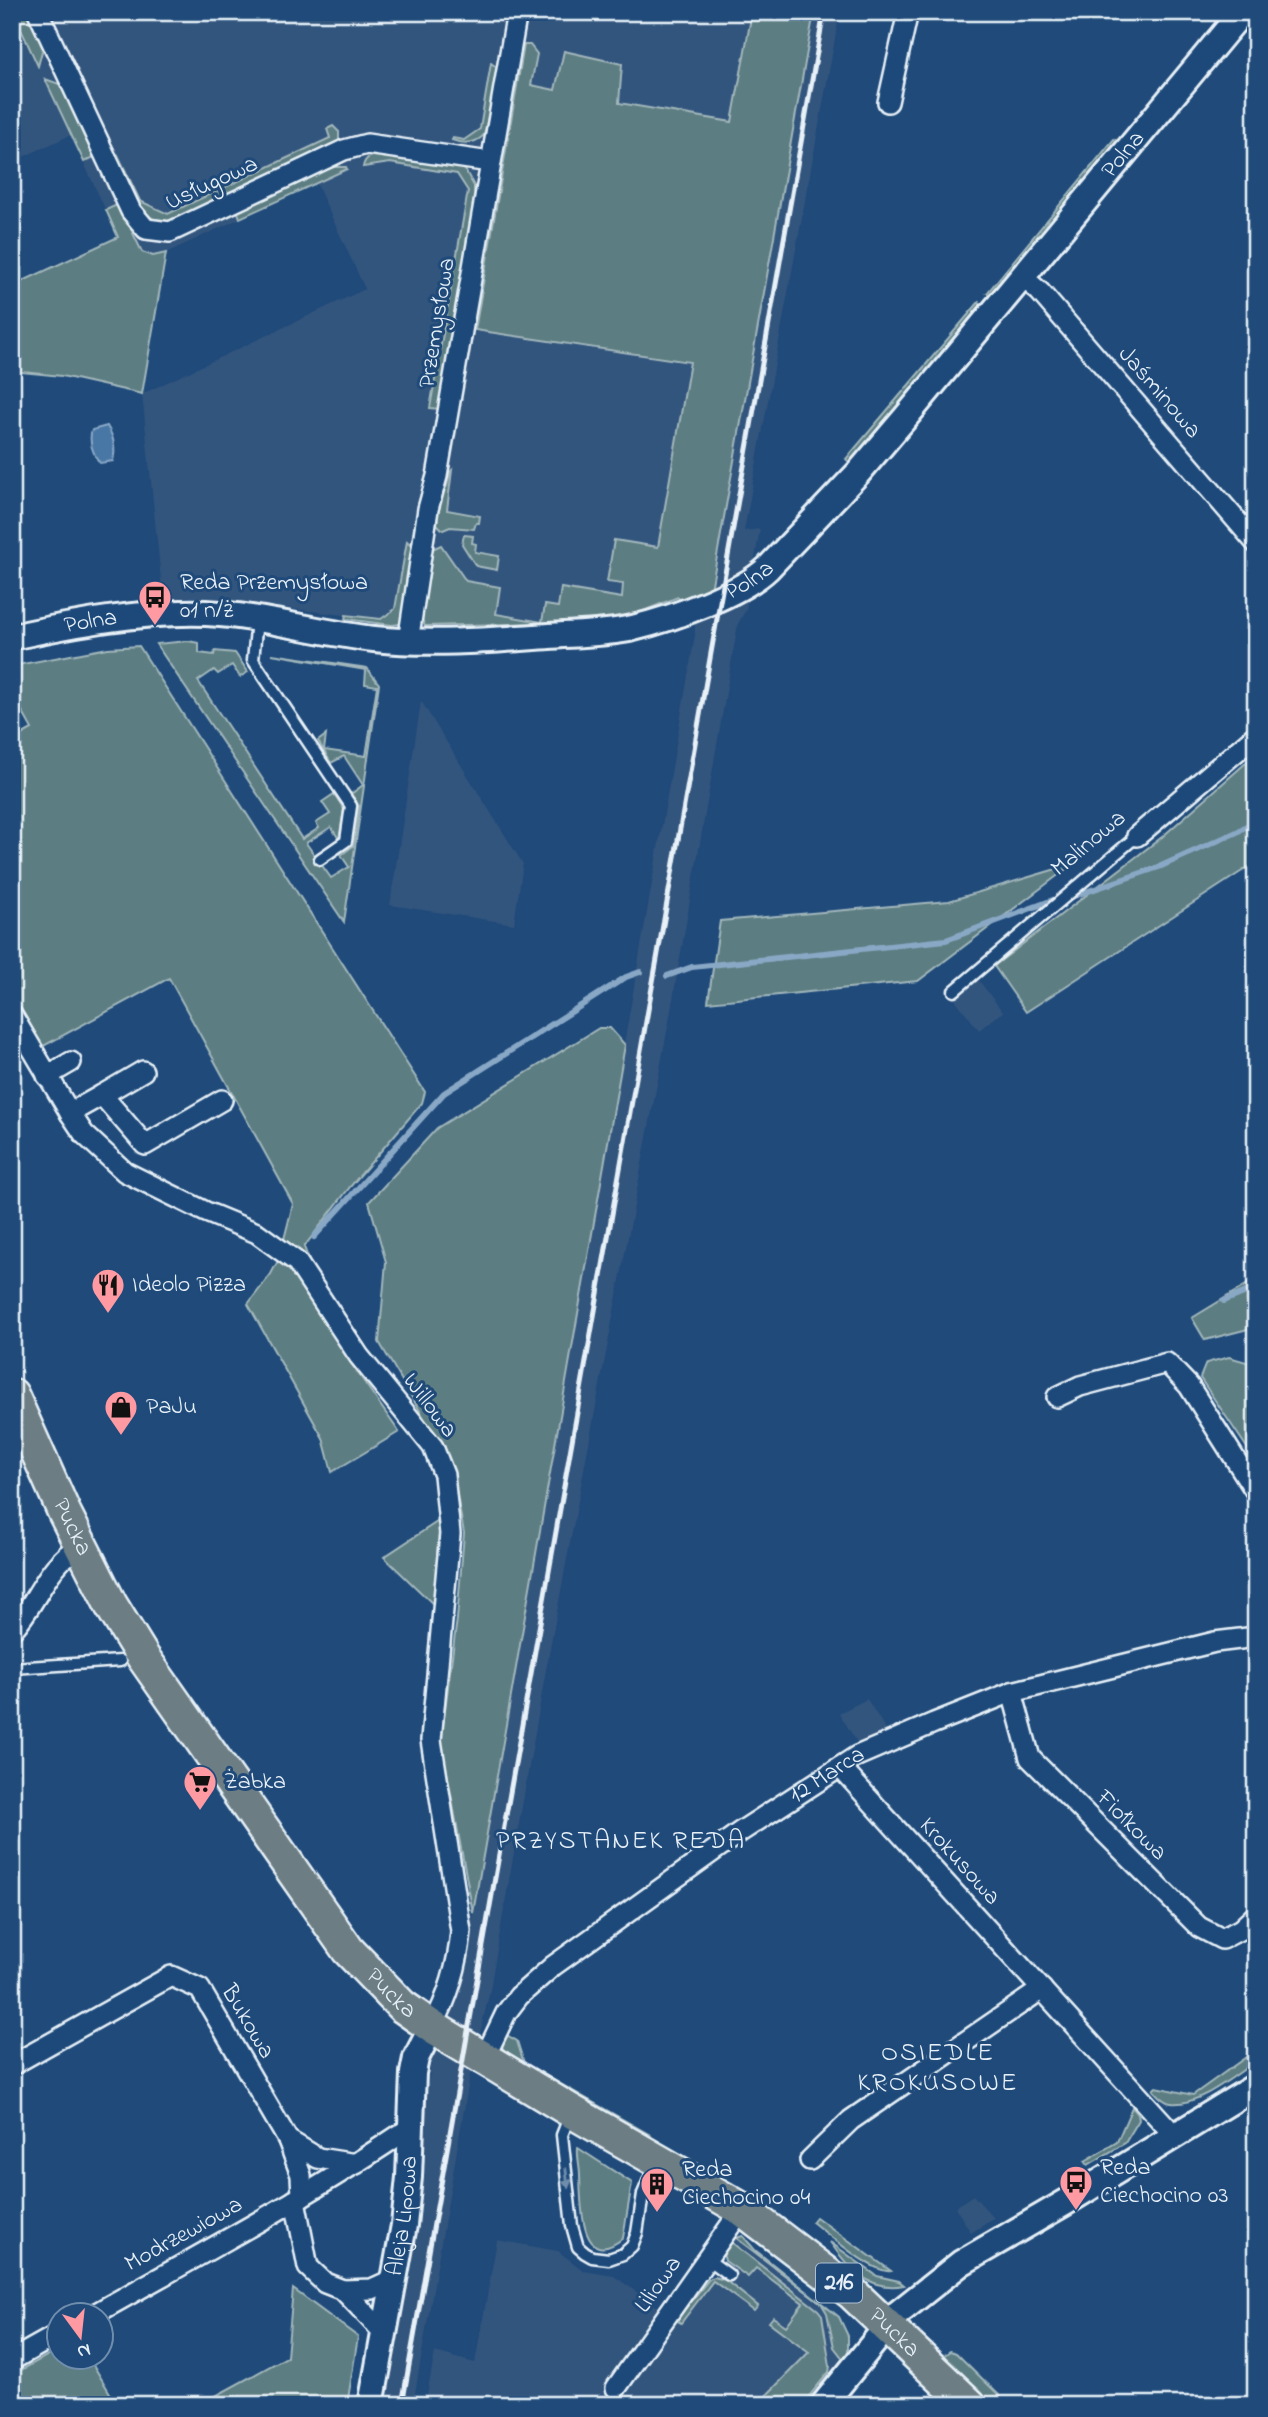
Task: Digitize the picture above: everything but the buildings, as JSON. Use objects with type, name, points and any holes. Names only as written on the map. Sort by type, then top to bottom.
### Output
[{"type":"main road","name":"Pucka","points":[[12,1395],[111,1605],[143,1657],[348,1950],[402,2006],[432,2027],[742,2209],[852,2293],[970,2405]]},
{"type":"street","name":"Usługowa","points":[[38,12],[131,211],[146,229],[170,232],[344,149],[367,144],[490,162]]},
{"type":"street","name":"Przemysłowa","points":[[408,642],[428,509],[437,476],[517,12]]},
{"type":"street","points":[[888,102],[908,12]]},
{"type":"street","name":"Polna","points":[[12,637],[62,626],[156,613],[209,614],[371,639],[408,642],[515,639],[633,628],[721,596],[758,578],[859,472],[1242,12]]},
{"type":"street","name":"Jaśminowa","points":[[1023,277],[1040,292],[1256,543]]},
{"type":"street","name":"Malinowa","points":[[1137,836],[1256,735]]},
{"type":"street","name":"Willowa","points":[[12,1014],[84,1134],[125,1172],[206,1212],[257,1233],[297,1262],[359,1356],[433,1447],[444,1475],[450,1534],[431,1740],[461,1931],[445,2004],[432,2027]]},
{"type":"street","points":[[47,1076],[71,1062]]},
{"type":"street","points":[[69,1113],[143,1071]]},
{"type":"street","points":[[102,1095],[145,1145],[222,1100]]},
{"type":"street","points":[[1057,1397],[1080,1386],[1167,1363],[1189,1386],[1256,1492]]},
{"type":"street","points":[[12,1630],[19,1623],[46,1577],[70,1552],[81,1545]]},
{"type":"street","name":"12 Marca","points":[[484,2059],[506,2013],[519,1996],[553,1966],[740,1832],[857,1756],[1012,1692],[1215,1642],[1256,1637]]},
{"type":"street","name":"Fiołkowa","points":[[1012,1692],[1030,1758],[1199,1927],[1222,1939],[1241,1929],[1256,1915]]},
{"type":"street","name":"Krokusowa","points":[[840,1767],[1175,2136]]},
{"type":"street","name":"Bukowa","points":[[12,2065],[171,1976],[200,1989],[288,2140],[301,2175],[299,2198],[308,2267],[325,2283],[343,2290],[384,2333]]},
{"type":"street","points":[[810,2160],[851,2120],[1042,1989]]},
{"type":"street","name":"Aleja Lipowa","points":[[371,2405],[409,2177],[414,2066],[432,2027]]},
{"type":"street","points":[[823,2405],[888,2326],[918,2296],[961,2263],[1256,2086]]},
{"type":"street","name":"Modrzewiowa","points":[[114,2302],[299,2198],[411,2127]]},
{"type":"street","points":[[288,2140],[318,2158],[356,2164]]},
{"type":"street","name":"Liliowa","points":[[616,2388],[742,2209]]},
{"type":"street","points":[[343,2290],[372,2289],[394,2279]]},
{"type":"street","points":[[12,2360],[46,2341]]},
{"type":"lane","points":[[257,620],[253,660],[351,806],[346,841],[320,859]]},
{"type":"lane","name":"Malinowa","points":[[954,991],[1137,836]]},
{"type":"lane","points":[[12,1668],[120,1661]]},
{"type":"lane","points":[[571,2111],[562,2135],[572,2226],[579,2247],[592,2257],[608,2259],[623,2254],[632,2246],[637,2234],[643,2193],[657,2160]]},
{"type":"lane","points":[[707,2259],[729,2274]]},
{"type":"shaded area","points":[[12,12],[752,12],[649,596],[584,622],[443,627],[193,597],[163,599],[142,394],[365,289],[316,183],[166,253],[137,260],[118,237],[71,135],[12,162]]},
{"type":"shaded area","points":[[807,12],[840,12],[744,531],[760,529],[746,610],[738,624],[670,1016],[546,1670],[489,1995],[470,2075],[413,2405],[375,2405],[429,2079],[438,1996],[455,1935],[472,1920],[695,635],[695,575]]},
{"type":"shaded area","points":[[107,426],[113,439],[114,457],[113,461],[100,463],[92,447],[91,434],[92,430]]},
{"type":"shaded area","points":[[421,701],[523,864],[514,924],[390,905]]},
{"type":"shaded area","points":[[977,978],[1003,1012],[979,1030],[953,997]]},
{"type":"shaded area","points":[[867,1699],[886,1730],[858,1744],[839,1713]]},
{"type":"shaded area","points":[[973,2195],[994,2218],[971,2233],[955,2207]]},
{"type":"shaded area","points":[[736,2238],[825,2309],[834,2347],[844,2360],[810,2405],[425,2405],[435,2352],[475,2363],[497,2240],[558,2251],[584,2271],[614,2276],[681,2323],[727,2262],[731,2242]]},
{"type":"green space","points":[[13,12],[32,12],[45,40],[38,66]]},
{"type":"green space","points":[[752,12],[762,15],[767,12],[814,12],[711,590],[680,600],[678,597],[628,617],[584,622],[425,626],[420,616],[430,550],[441,545],[466,581],[500,587],[496,614],[542,622],[545,605],[558,607],[561,588],[622,598],[623,584],[607,582],[614,540],[658,547],[690,362],[475,330],[524,45],[530,45],[537,54],[531,85],[555,90],[564,51],[622,64],[619,103],[732,122]]},
{"type":"green space","points":[[491,63],[499,69],[484,135],[470,143],[452,140],[464,140],[480,129]]},
{"type":"green space","points":[[45,79],[65,86],[96,156],[84,162]]},
{"type":"green space","points":[[333,126],[339,132],[339,142],[175,222],[154,219],[138,209],[116,160],[118,155],[140,201],[168,214],[330,138],[327,129]]},
{"type":"green space","points":[[1114,139],[1122,144],[997,295],[987,293]]},
{"type":"green space","points":[[390,153],[458,165],[465,170],[474,186],[474,200],[440,409],[430,408],[468,191],[457,174],[390,163],[363,167],[370,157]]},
{"type":"green space","points":[[334,167],[347,169],[240,218],[237,210],[309,174]]},
{"type":"green space","points":[[119,204],[142,252],[153,256],[166,253],[142,394],[62,376],[12,371],[12,265],[21,282],[118,237],[106,210]]},
{"type":"green space","points":[[979,302],[983,312],[853,466],[846,459]]},
{"type":"green space","points":[[452,470],[447,510],[480,516],[474,529],[450,527],[443,530],[437,524],[439,497],[447,486]]},
{"type":"green space","points":[[464,535],[473,536],[475,552],[499,556],[497,570],[476,566],[462,544]]},
{"type":"green space","points":[[407,541],[415,549],[403,621],[392,625],[345,619],[346,615],[381,619],[395,609]]},
{"type":"green space","points":[[188,641],[199,643],[199,653],[235,653],[248,672],[240,677],[232,665],[218,674],[214,670],[198,681],[302,839],[319,828],[316,823],[330,814],[322,802],[334,794],[344,809],[339,839],[331,827],[306,843],[331,878],[349,867],[341,855],[353,846],[359,806],[351,794],[363,785],[344,756],[331,763],[318,741],[326,735],[324,750],[366,756],[377,686],[365,684],[366,670],[272,654],[367,668],[379,684],[344,922],[156,644]]},
{"type":"green space","points":[[139,646],[425,1092],[422,1103],[350,1187],[304,1247],[344,1353],[399,1432],[332,1472],[323,1438],[248,1304],[279,1259],[293,1204],[169,978],[38,1049],[12,1003],[12,740],[32,729],[12,693],[12,666],[108,648]]},
{"type":"green space","points":[[1256,754],[1256,862],[1026,1012],[994,966],[1162,837]]},
{"type":"green space","points":[[1073,864],[918,981],[708,1002],[720,921],[949,901]]},
{"type":"green space","points":[[599,1028],[610,1028],[625,1045],[473,1913],[441,1740],[457,1619],[464,1533],[451,1463],[379,1342],[386,1262],[369,1202],[437,1128]]},
{"type":"green space","points":[[1256,1279],[1256,1327],[1205,1340],[1192,1318]]},
{"type":"green space","points":[[1229,1357],[1250,1363],[1256,1372],[1256,1461],[1200,1378],[1206,1363]]},
{"type":"green space","points":[[440,1520],[433,1604],[384,1557]]},
{"type":"green space","points":[[503,2033],[517,2041],[524,2063],[650,2135],[642,2137],[506,2057],[501,2043]]},
{"type":"green space","points":[[1256,2050],[1256,2061],[1215,2089],[1192,2100],[1168,2102],[1153,2090],[1156,2087],[1193,2095]]},
{"type":"green space","points":[[1132,2107],[1139,2120],[1125,2143],[1088,2165],[1085,2161],[1117,2142]]},
{"type":"green space","points":[[578,2148],[632,2183],[623,2238],[609,2247],[598,2247],[590,2240],[585,2229]]},
{"type":"green space","points":[[816,2217],[891,2271],[873,2266],[851,2252],[812,2222]]},
{"type":"green space","points":[[743,2236],[755,2250],[839,2317],[848,2336],[848,2351],[844,2360],[834,2347],[827,2313],[821,2303],[736,2238]]},
{"type":"green space","points":[[731,2242],[822,2315],[829,2372],[802,2405],[757,2405],[809,2352],[769,2322],[773,2317],[786,2326],[803,2303],[756,2268],[748,2277],[725,2261],[723,2253]]},
{"type":"green space","points":[[830,2242],[877,2276],[899,2281],[904,2285],[880,2285],[861,2276],[844,2261]]},
{"type":"green space","points":[[714,2277],[725,2280],[758,2306],[754,2311],[713,2281],[681,2323],[676,2320],[709,2279]]},
{"type":"green space","points":[[293,2289],[358,2337],[347,2405],[199,2405],[287,2357]]},
{"type":"green space","points":[[950,2351],[956,2353],[1009,2405],[993,2405],[943,2356]]},
{"type":"green space","points":[[46,2356],[46,2372],[97,2372],[117,2405],[12,2405],[12,2375]]},
{"type":"waterway","points":[[1074,896],[1159,867],[1237,832],[1256,820]]},
{"type":"waterway","points":[[667,976],[692,967],[946,940],[1053,900]]},
{"type":"waterway","points":[[314,1237],[444,1093],[626,977],[640,972]]},
{"type":"waterway","points":[[1224,1301],[1256,1288]]},
{"type":"railway","points":[[402,2405],[824,12]]},
{"type":"place","name":"Reda Przemysłowa 01 n/ż","points":[[155,627]]},
{"type":"place","name":"Ideolo Pizza","points":[[108,1315]]},
{"type":"place","name":"PaJu","points":[[121,1437]]},
{"type":"place","name":"Żabka","points":[[200,1812]]},
{"type":"place","name":"Reda Ciechocino 03","points":[[1076,2212]]},
{"type":"place","name":"Reda Ciechocino 04","points":[[657,2214]]},
{"type":"district","name":"PRZYSTANEK REDA","points":[[621,1842]]},
{"type":"district","name":"OSIEDLE KROKUSOWE","points":[[938,2069]]}]
